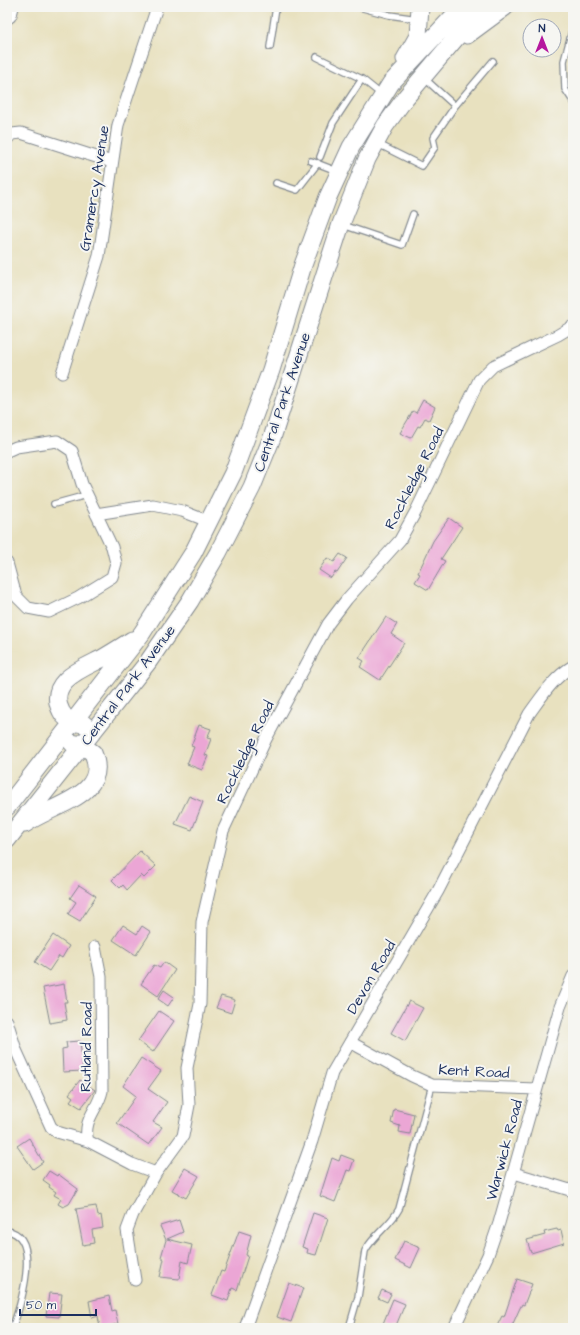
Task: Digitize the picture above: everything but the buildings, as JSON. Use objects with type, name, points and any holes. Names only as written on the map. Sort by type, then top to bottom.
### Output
[{"type":"highway","points":[[7,14],[9,7]]},
{"type":"main road","name":"Central Park Avenue","points":[[7,807],[142,633],[184,569],[210,522],[233,473],[259,405],[302,265],[339,172],[351,147],[387,89],[462,7]]},
{"type":"main road","name":"Central Park Avenue","points":[[10,837],[140,672],[180,617],[215,559],[244,504],[282,412],[341,224],[360,176],[376,143],[395,112],[422,76],[482,7]]},
{"type":"main road","points":[[444,52],[505,7]]},
{"type":"main road","points":[[387,89],[415,44],[419,32],[420,13]]},
{"type":"main road","points":[[100,722],[86,724],[73,722],[62,714],[58,702],[58,691],[63,682],[73,674],[110,654],[142,633]]},
{"type":"main road","points":[[10,837],[36,816],[79,796],[91,786],[97,774],[97,763],[93,753],[82,745],[67,743],[52,748]]},
{"type":"street","name":"Gramercy Avenue","points":[[62,373],[100,256],[118,125],[157,7]]},
{"type":"street","points":[[7,139],[12,134],[21,132],[112,162]]},
{"type":"street","name":"Rockledge Road","points":[[135,1280],[127,1230],[133,1214],[156,1173],[183,1136],[189,1105],[187,1068],[200,1004],[202,922],[223,832],[266,739],[328,624],[347,599],[400,540],[416,511],[479,380],[493,366],[558,335],[573,326]]},
{"type":"street","points":[[7,451],[16,447],[58,441],[72,451],[86,495],[112,547],[116,563],[112,577],[78,598],[49,612],[28,608],[16,596],[7,563]]},
{"type":"street","points":[[96,514],[153,505],[182,511],[210,522]]},
{"type":"street","name":"Devon Road","points":[[245,1328],[312,1141],[332,1073],[438,891],[530,714],[546,690],[560,675],[573,666]]},
{"type":"street","name":"Rutland Road","points":[[88,1141],[85,1131],[87,1122],[100,1100],[102,1090],[101,977],[95,947]]},
{"type":"street","name":"Warwick Road","points":[[454,1328],[488,1255],[514,1173],[536,1089],[560,1007],[573,976]]},
{"type":"street","points":[[7,1021],[16,1050],[51,1127],[58,1132],[88,1141],[132,1164],[156,1173]]},
{"type":"street","name":"Kent Road","points":[[350,1042],[412,1076],[432,1085],[536,1089]]},
{"type":"street","points":[[514,1173],[573,1190]]},
{"type":"lane","points":[[270,47],[276,7]]},
{"type":"lane","points":[[359,7],[389,15],[420,13]]},
{"type":"lane","points":[[572,31],[564,61],[565,89],[573,101]]},
{"type":"lane","points":[[316,56],[362,79],[387,89]]},
{"type":"lane","points":[[376,143],[422,166],[435,147],[433,138],[455,106],[494,61]]},
{"type":"lane","points":[[422,76],[455,106]]},
{"type":"lane","points":[[276,183],[297,190],[319,160],[333,123],[362,79]]},
{"type":"lane","points":[[311,161],[319,160],[339,172]]},
{"type":"lane","points":[[341,224],[402,245],[413,214]]},
{"type":"lane","points":[[54,504],[86,495]]},
{"type":"lane","points":[[349,1328],[357,1302],[365,1251],[368,1245],[394,1218],[399,1209],[432,1085]]},
{"type":"lane","points":[[7,1231],[12,1232],[24,1245],[27,1261],[23,1298],[12,1328]]}]
